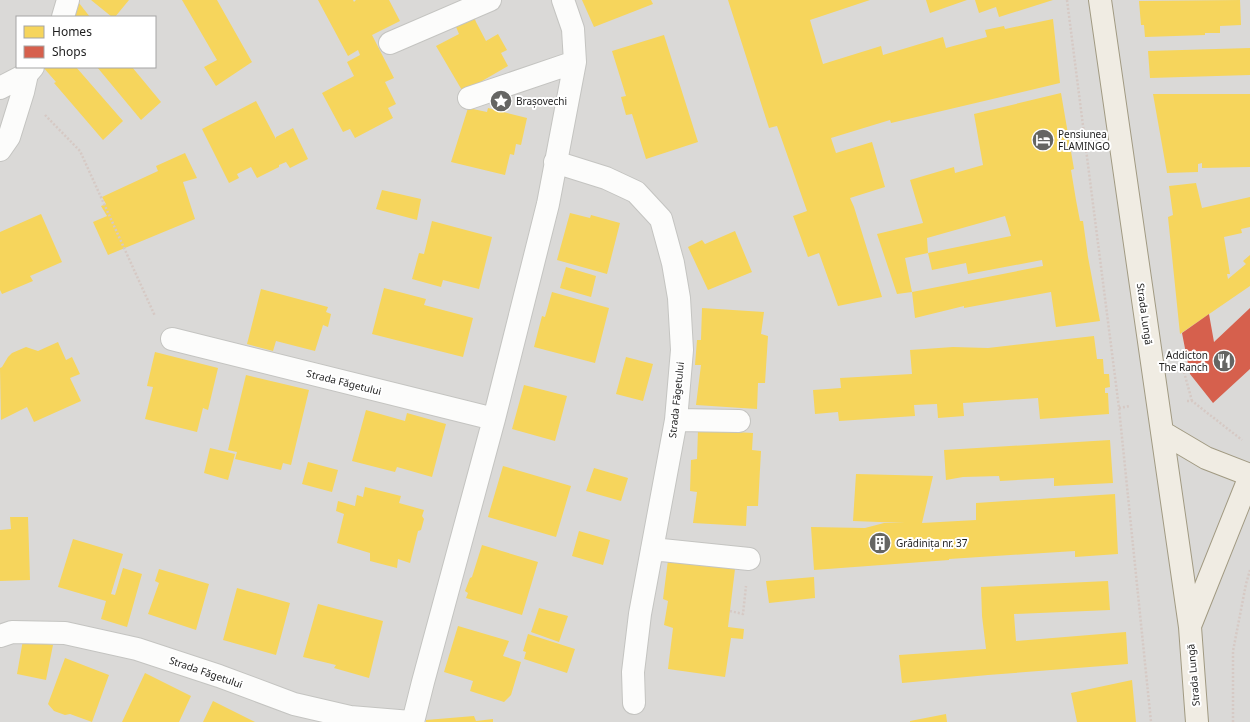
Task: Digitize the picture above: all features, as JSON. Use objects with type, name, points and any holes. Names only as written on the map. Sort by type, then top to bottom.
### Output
[{"type":"main road","name":"Strada Lungă","points":[[1100,0],[1190,627],[1197,722]]},
{"type":"main road","points":[[1162,432],[1206,458],[1250,475]]},
{"type":"main road","name":"Strada Lungă","points":[[1190,627],[1250,475]]},
{"type":"street","points":[[63,16],[68,0]]},
{"type":"street","points":[[390,43],[490,0]]},
{"type":"street","name":"Strada Făgetului","points":[[0,636],[12,632],[65,633],[137,649],[219,676],[294,704],[350,717],[412,722],[494,419],[548,204],[575,62],[573,29],[563,0]]},
{"type":"street","points":[[469,98],[575,62]]},
{"type":"street","points":[[0,88],[28,78]]},
{"type":"street","points":[[0,150],[9,137],[28,78]]},
{"type":"street","name":"Strada Făgetului","points":[[555,162],[606,178],[636,192],[661,219],[674,263],[679,298],[682,350],[676,420],[639,621],[633,672],[634,703]]},
{"type":"street","name":"Strada Făgetului","points":[[172,338],[494,419]]},
{"type":"street","points":[[676,420],[739,421]]},
{"type":"street","points":[[652,549],[749,559]]},
{"type":"path","points":[[1067,0],[1119,408],[1151,722]]},
{"type":"path","points":[[28,78],[80,151],[154,315],[172,338]]},
{"type":"path","points":[[730,611],[743,614],[749,559]]},
{"type":"path","points":[[1233,722],[1233,651],[1250,570]]},
{"type":"shaded area","points":[[0,0],[1250,0],[1250,722],[0,722]]},
{"type":"building: Homes","points":[[91,0],[129,0],[116,16],[111,16]]},
{"type":"building: Homes","points":[[182,0],[217,0],[252,62],[216,86],[204,67],[217,60]]},
{"type":"building: Homes","points":[[318,0],[353,0],[354,2],[356,0],[389,0],[400,21],[372,35],[394,78],[385,82],[396,104],[388,108],[393,118],[355,138],[350,129],[343,132],[322,93],[354,76],[347,62],[360,55],[358,50],[348,56]]},
{"type":"building: Homes","points":[[582,0],[651,0],[653,4],[594,27]]},
{"type":"building: Homes","points":[[728,0],[870,0],[810,20],[823,64],[881,46],[883,55],[943,37],[946,48],[987,37],[985,30],[1004,26],[1005,29],[1053,19],[1060,83],[891,123],[890,120],[831,138],[836,153],[872,142],[885,187],[850,198],[882,297],[838,306],[819,253],[808,257],[793,216],[807,211],[777,126],[769,128]]},
{"type":"building: Homes","points":[[926,0],[967,0],[930,13]]},
{"type":"building: Homes","points":[[975,0],[1053,0],[999,17],[996,7],[979,13]]},
{"type":"building: Homes","points":[[1240,0],[1241,25],[1220,26],[1220,33],[1145,37],[1144,25],[1141,25],[1139,1]]},
{"type":"building: Homes","points":[[79,3],[89,16],[70,16]]},
{"type":"building: Homes","points":[[472,11],[486,41],[498,34],[507,50],[501,53],[508,66],[463,92],[436,46],[459,34],[454,22]]},
{"type":"building: Homes","points":[[664,35],[698,142],[646,159],[632,114],[626,115],[621,97],[626,96],[612,51]]},
{"type":"building: Homes","points":[[1250,48],[1250,75],[1150,78],[1148,51]]},
{"type":"building: Homes","points":[[44,68],[77,68],[123,121],[103,140],[54,83],[56,82]]},
{"type":"building: Homes","points":[[98,68],[133,68],[161,102],[141,120]]},
{"type":"building: Homes","points":[[1061,93],[1074,169],[1071,170],[1076,200],[1080,221],[1083,221],[1100,321],[1056,327],[1051,292],[964,308],[964,306],[915,318],[912,292],[897,294],[877,234],[923,223],[910,180],[954,167],[955,173],[983,165],[974,114]],"holes":[[[1005,216],[1011,236],[928,253],[927,238]],[[928,253],[932,270],[966,263],[968,274],[1042,260],[1043,266],[912,292],[905,258]]]},
{"type":"building: Homes","points":[[1153,94],[1250,94],[1250,167],[1202,168],[1202,163],[1198,164],[1198,172],[1167,173]]},
{"type":"building: Homes","points":[[256,101],[276,139],[276,137],[293,128],[308,159],[290,168],[286,162],[257,178],[251,167],[237,174],[239,178],[229,183],[202,129]]},
{"type":"building: Homes","points":[[468,108],[487,112],[488,108],[527,118],[521,145],[516,144],[514,155],[510,154],[505,175],[451,162]]},
{"type":"building: Homes","points":[[185,153],[197,178],[183,182],[195,219],[108,255],[93,222],[107,216],[101,206],[106,204],[102,197],[158,171],[156,166]]},
{"type":"building: Homes","points":[[1196,183],[1202,208],[1250,197],[1250,227],[1241,229],[1242,233],[1224,237],[1230,274],[1227,274],[1228,279],[1246,264],[1243,261],[1250,255],[1250,286],[1180,334],[1168,217],[1173,215],[1169,186]]},
{"type":"building: Homes","points":[[382,190],[421,199],[417,220],[376,209]]},
{"type":"building: Homes","points":[[570,213],[590,218],[591,215],[620,223],[607,274],[557,260]]},
{"type":"building: Homes","points":[[41,214],[62,262],[30,276],[33,281],[2,294],[0,290],[0,232]]},
{"type":"building: Homes","points":[[432,221],[492,237],[479,289],[443,280],[441,287],[412,279],[419,253],[424,254]]},
{"type":"building: Homes","points":[[735,231],[752,272],[708,290],[688,247],[702,240],[705,244]]},
{"type":"building: Homes","points":[[566,267],[596,276],[591,297],[560,288]]},
{"type":"building: Homes","points":[[384,288],[426,299],[424,305],[473,318],[463,357],[372,334]]},
{"type":"building: Homes","points":[[261,289],[328,307],[326,312],[331,314],[328,327],[323,325],[315,351],[276,341],[273,351],[247,344]]},
{"type":"building: Homes","points":[[552,292],[609,308],[595,363],[534,347],[542,316],[545,317]]},
{"type":"building: Homes","points":[[702,308],[764,312],[761,334],[768,336],[765,383],[758,383],[757,409],[696,405],[701,365],[695,365],[697,340],[701,340]]},
{"type":"building: Homes","points":[[1094,336],[1097,359],[1103,359],[1104,374],[1109,374],[1110,387],[1105,388],[1105,393],[1108,393],[1109,414],[1040,419],[1038,398],[963,403],[964,416],[938,418],[937,404],[914,405],[915,416],[839,421],[838,412],[815,414],[813,390],[841,388],[840,378],[912,374],[910,350],[953,347],[988,348]]},
{"type":"building: Homes","points":[[58,342],[66,360],[72,357],[80,374],[70,378],[81,401],[34,422],[27,407],[1,420],[0,368],[8,357],[12,353],[26,347],[38,351]]},
{"type":"building: Homes","points":[[155,352],[218,368],[208,410],[203,408],[197,432],[145,419],[153,387],[147,386]]},
{"type":"building: Homes","points":[[626,357],[653,364],[643,401],[616,394]]},
{"type":"building: Homes","points":[[246,375],[309,390],[291,465],[283,463],[281,470],[235,459],[237,452],[228,450]]},
{"type":"building: Homes","points":[[524,385],[567,396],[555,441],[512,429]]},
{"type":"building: Homes","points":[[366,410],[405,421],[407,413],[446,424],[432,477],[397,467],[395,472],[352,461]]},
{"type":"building: Homes","points":[[698,430],[753,433],[752,450],[761,451],[758,506],[747,506],[746,526],[693,523],[697,492],[690,491],[691,460],[697,459]]},
{"type":"building: Homes","points":[[1110,440],[1113,483],[1054,486],[1054,478],[1000,481],[999,476],[963,477],[946,480],[944,450]]},
{"type":"building: Homes","points":[[210,448],[235,454],[228,480],[204,473]]},
{"type":"building: Homes","points":[[308,462],[338,470],[332,492],[302,484]]},
{"type":"building: Homes","points":[[503,466],[571,486],[556,537],[488,517]]},
{"type":"building: Homes","points":[[594,468],[628,478],[621,501],[586,491]]},
{"type":"building: Homes","points":[[856,474],[933,476],[922,523],[976,520],[976,503],[1115,494],[1118,554],[1075,557],[1075,551],[814,570],[811,527],[865,528],[884,523],[905,523],[853,521]]},
{"type":"building: Homes","points":[[365,487],[401,496],[399,503],[424,510],[422,516],[424,519],[421,530],[418,531],[410,563],[398,559],[397,568],[370,561],[370,553],[337,543],[344,514],[336,511],[338,501],[355,506],[357,495],[363,497]]},
{"type":"building: Homes","points":[[10,517],[28,517],[30,580],[0,581],[0,530],[11,529]]},
{"type":"building: Homes","points":[[579,531],[610,540],[603,565],[572,556]]},
{"type":"building: Homes","points":[[73,539],[123,554],[111,594],[115,595],[123,568],[142,574],[127,627],[101,619],[106,601],[58,587]]},
{"type":"building: Homes","points":[[482,545],[538,562],[522,615],[466,598],[468,593],[465,591],[470,578],[472,577]]},
{"type":"building: Homes","points":[[668,560],[735,569],[728,627],[744,629],[743,639],[731,638],[725,677],[668,669],[673,628],[664,625],[668,601],[663,599]]},
{"type":"building: Homes","points":[[159,569],[209,584],[196,630],[148,614],[159,583],[155,581]]},
{"type":"building: Homes","points":[[814,577],[815,598],[769,603],[766,581]]},
{"type":"building: Homes","points":[[1108,581],[1110,610],[1014,614],[1016,641],[1126,632],[1128,664],[902,683],[899,655],[986,649],[982,616],[981,587]]},
{"type":"building: Homes","points":[[237,588],[290,603],[276,655],[223,640]]},
{"type":"building: Homes","points":[[318,604],[383,621],[369,678],[334,668],[336,665],[303,657]]},
{"type":"building: Homes","points":[[539,608],[568,616],[559,642],[531,632]]},
{"type":"building: Homes","points":[[458,626],[509,641],[503,656],[521,662],[511,695],[504,702],[470,691],[473,681],[444,672]]},
{"type":"building: Homes","points":[[528,634],[575,649],[567,673],[524,659],[526,652],[523,651]]},
{"type":"building: Homes","points":[[23,640],[53,645],[46,680],[17,674]]},
{"type":"building: Homes","points":[[65,658],[109,675],[92,722],[70,714],[65,715],[54,711],[48,704]]},
{"type":"building: Homes","points":[[145,673],[191,696],[179,722],[122,722]]},
{"type":"building: Homes","points":[[1132,680],[1136,722],[1077,722],[1071,693]]},
{"type":"building: Homes","points":[[213,701],[255,722],[203,722]]},
{"type":"building: Homes","points":[[946,714],[947,722],[910,722],[910,721]]},
{"type":"building: Homes","points":[[474,716],[476,721],[493,719],[493,722],[426,722],[426,720]]},
{"type":"building: Shops","points":[[1250,308],[1250,369],[1213,403],[1190,374],[1182,333],[1209,314],[1214,342]]},
{"type":"place","name":"Brașovechi","points":[[501,101]]},
{"type":"place","name":"Pensiunea FLAMINGO","points":[[1043,140]]},
{"type":"place","name":"Addicton The Ranch","points":[[1224,361]]},
{"type":"place","name":"Grădinița nr. 37","points":[[880,543]]}]
